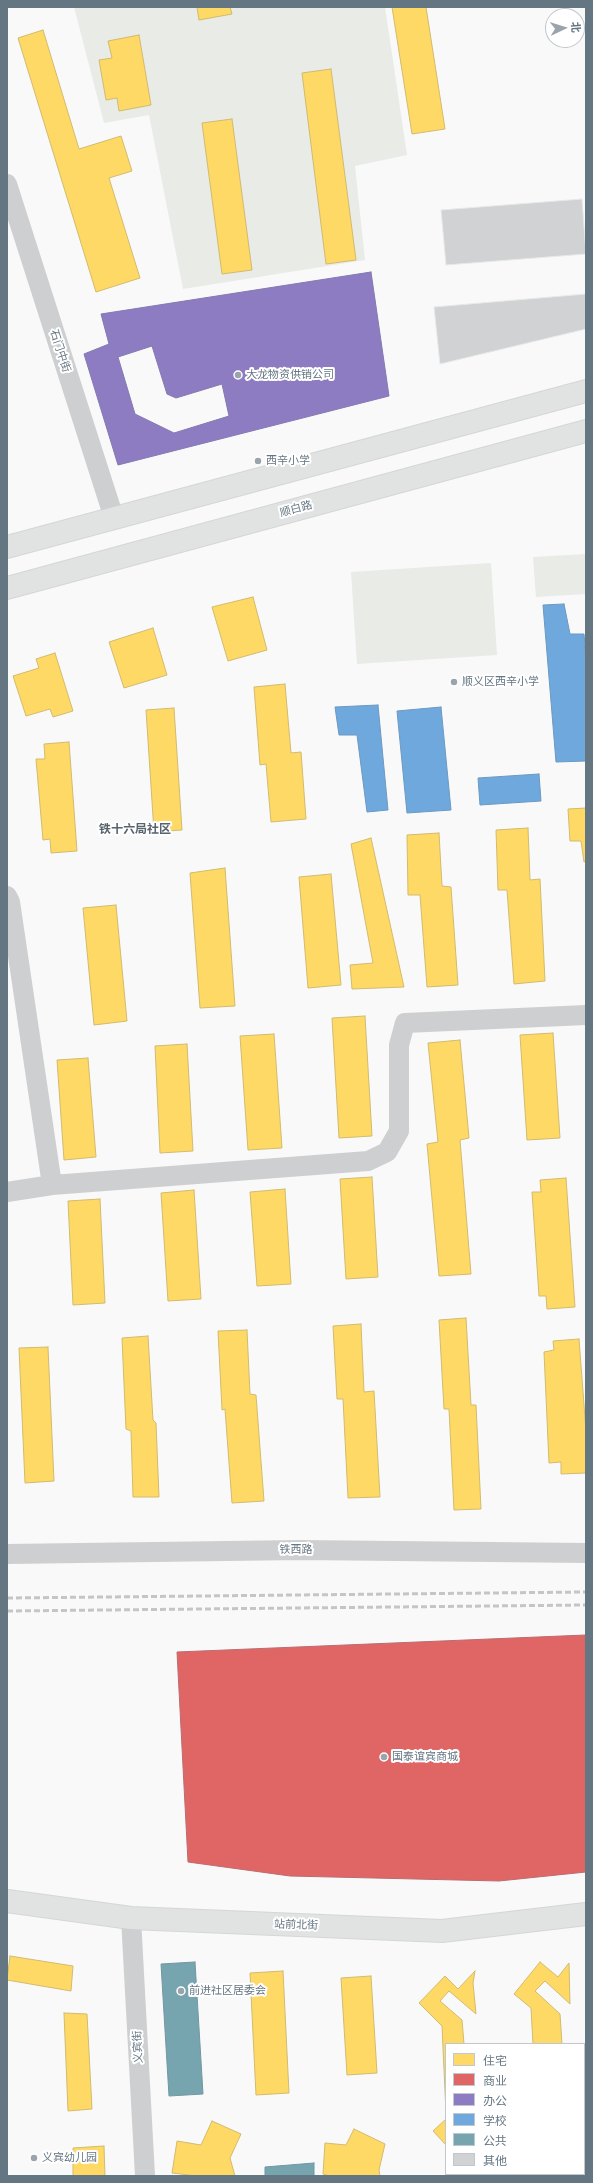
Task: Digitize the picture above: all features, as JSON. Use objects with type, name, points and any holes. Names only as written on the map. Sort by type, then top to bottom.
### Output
[{"type":"main road","points":[[7,547],[586,391]]},
{"type":"main road","name":"顺白路","points":[[7,588],[586,431]]},
{"type":"main road","name":"站前北街","points":[[7,1900],[131,1918],[442,1931],[586,1914]]},
{"type":"street","name":"石门中街","points":[[7,184],[114,518]]},
{"type":"street","points":[[7,896],[10,902],[52,1185]]},
{"type":"street","points":[[7,1192],[52,1185],[368,1161],[387,1152],[398,1131],[399,1046],[406,1023],[586,1015]]},
{"type":"street","name":"铁西路","points":[[7,1554],[300,1550],[586,1553]]},
{"type":"street","name":"义宾街","points":[[131,1918],[145,2176]]},
{"type":"shaded area","points":[[74,7],[385,7],[407,155],[355,166],[365,260],[183,289],[149,115],[104,123]]},
{"type":"shaded area","points":[[586,554],[586,594],[536,597],[533,557]]},
{"type":"shaded area","points":[[491,563],[497,655],[357,664],[351,572]]},
{"type":"building: 住宅","points":[[197,7],[230,7],[232,14],[199,20]]},
{"type":"building: 住宅","points":[[392,7],[426,7],[445,129],[412,134]]},
{"type":"building: 住宅","points":[[43,30],[79,149],[121,136],[132,171],[109,178],[140,278],[96,292],[18,38]]},
{"type":"building: 住宅","points":[[139,35],[151,105],[119,111],[117,98],[106,100],[99,60],[112,58],[108,41]]},
{"type":"building: 住宅","points":[[331,69],[356,260],[326,264],[302,73]]},
{"type":"building: 住宅","points":[[232,119],[252,270],[222,274],[202,123]]},
{"type":"building: 住宅","points":[[253,597],[267,650],[228,661],[212,607]]},
{"type":"building: 住宅","points":[[153,628],[167,675],[124,688],[109,642]]},
{"type":"building: 住宅","points":[[55,653],[73,711],[53,717],[50,709],[26,716],[13,676],[39,668],[36,659]]},
{"type":"building: 住宅","points":[[285,684],[291,753],[301,752],[306,819],[271,822],[266,764],[260,765],[254,687]]},
{"type":"building: 住宅","points":[[174,708],[182,830],[154,832],[146,710]]},
{"type":"building: 住宅","points":[[69,742],[77,851],[51,853],[50,839],[43,840],[36,759],[45,759],[44,744]]},
{"type":"building: 住宅","points":[[586,808],[586,861],[584,862],[581,841],[570,841],[568,809]]},
{"type":"building: 住宅","points":[[528,828],[530,880],[540,879],[545,981],[514,984],[507,890],[498,890],[496,830]]},
{"type":"building: 住宅","points":[[439,833],[442,886],[451,887],[458,985],[427,987],[420,895],[408,895],[407,835]]},
{"type":"building: 住宅","points":[[371,838],[404,987],[352,989],[350,965],[373,963],[351,844]]},
{"type":"building: 住宅","points":[[225,868],[235,1006],[200,1008],[190,873]]},
{"type":"building: 住宅","points":[[331,874],[341,985],[308,988],[299,877]]},
{"type":"building: 住宅","points":[[116,905],[127,1021],[94,1025],[83,908]]},
{"type":"building: 住宅","points":[[365,1016],[372,1136],[339,1138],[332,1018]]},
{"type":"building: 住宅","points":[[553,1033],[560,1138],[527,1140],[520,1035]]},
{"type":"building: 住宅","points":[[274,1034],[282,1148],[248,1150],[240,1036]]},
{"type":"building: 住宅","points":[[460,1040],[469,1138],[460,1140],[471,1274],[439,1276],[427,1144],[438,1142],[428,1043]]},
{"type":"building: 住宅","points":[[187,1044],[193,1151],[160,1153],[155,1046]]},
{"type":"building: 住宅","points":[[88,1058],[96,1157],[64,1160],[57,1060]]},
{"type":"building: 住宅","points":[[372,1177],[378,1277],[346,1279],[340,1179]]},
{"type":"building: 住宅","points":[[566,1178],[575,1307],[547,1309],[546,1296],[539,1296],[532,1192],[541,1192],[540,1180]]},
{"type":"building: 住宅","points":[[285,1189],[291,1284],[257,1286],[250,1192]]},
{"type":"building: 住宅","points":[[194,1190],[201,1299],[168,1301],[161,1193]]},
{"type":"building: 住宅","points":[[100,1199],[105,1303],[73,1305],[68,1201]]},
{"type":"building: 住宅","points":[[466,1318],[471,1405],[476,1405],[481,1509],[454,1510],[449,1409],[444,1409],[439,1320]]},
{"type":"building: 住宅","points":[[361,1324],[364,1392],[374,1391],[380,1497],[348,1498],[343,1399],[337,1399],[333,1326]]},
{"type":"building: 住宅","points":[[247,1330],[250,1394],[256,1395],[264,1501],[232,1503],[225,1409],[222,1410],[218,1331]]},
{"type":"building: 住宅","points":[[148,1336],[153,1420],[156,1423],[159,1497],[133,1497],[131,1431],[126,1429],[122,1338]]},
{"type":"building: 住宅","points":[[579,1339],[586,1431],[586,1473],[561,1474],[561,1462],[549,1463],[544,1352],[554,1350],[553,1341]]},
{"type":"building: 住宅","points":[[48,1347],[54,1481],[25,1483],[19,1348]]},
{"type":"building: 住宅","points":[[10,1956],[73,1966],[71,1991],[7,1980]]},
{"type":"building: 住宅","points":[[540,1962],[558,1977],[569,1963],[570,2004],[545,1981],[535,1991],[560,2014],[562,2043],[533,2043],[531,2008],[514,1994]]},
{"type":"building: 住宅","points":[[283,1971],[289,2093],[256,2095],[250,1973]]},
{"type":"building: 住宅","points":[[475,1971],[473,1983],[476,2014],[449,1991],[440,2001],[462,2020],[464,2043],[445,2043],[445,2091],[442,2026],[419,2003],[445,1976],[458,1989]]},
{"type":"building: 住宅","points":[[371,1976],[377,2073],[347,2075],[341,1978]]},
{"type":"building: 住宅","points":[[64,2013],[87,2014],[92,2109],[68,2111]]},
{"type":"building: 住宅","points":[[445,2120],[445,2144],[433,2131]]},
{"type":"building: 住宅","points":[[212,2121],[241,2134],[230,2158],[235,2176],[197,2176],[172,2173],[177,2141],[201,2145]]},
{"type":"building: 住宅","points":[[354,2129],[385,2144],[379,2170],[380,2176],[330,2176],[323,2174],[325,2143],[346,2145]]},
{"type":"building: 住宅","points":[[104,2146],[105,2176],[73,2176],[73,2148]]},
{"type":"building: 商业","name":"国泰谊宾商城","points":[[586,1635],[586,1872],[499,1881],[290,1876],[188,1862],[177,1652]]},
{"type":"building: 办公","name":"大龙物资供销公司","points":[[371,272],[389,396],[118,465],[84,354],[109,344],[101,314]]},
{"type":"building: 办公","points":[[152,346],[167,394],[176,398],[222,384],[229,416],[174,433],[135,414],[118,357]]},
{"type":"building: 学校","points":[[564,604],[570,634],[584,634],[586,658],[586,761],[556,762],[543,605]]},
{"type":"building: 学校","points":[[378,705],[388,810],[367,812],[357,735],[339,735],[335,707]]},
{"type":"building: 学校","points":[[441,707],[451,810],[407,813],[397,711]]},
{"type":"building: 学校","points":[[539,774],[541,801],[480,805],[478,778]]},
{"type":"building: 公共","points":[[195,1962],[203,2094],[169,2096],[161,1964]]},
{"type":"building: 公共","points":[[314,2163],[314,2176],[265,2176],[265,2167]]},
{"type":"building: 其他","points":[[582,199],[586,254],[446,265],[441,210]]},
{"type":"building: 其他","points":[[586,294],[586,329],[440,364],[434,307]]},
{"type":"railway","points":[[7,1598],[586,1592]]},
{"type":"railway","points":[[7,1611],[586,1605]]},
{"type":"place","name":"大龙物资供销公司","points":[[238,375]]},
{"type":"place","name":"西辛小学","points":[[258,461]]},
{"type":"place","name":"顺义区西辛小学","points":[[454,682]]},
{"type":"place","name":"国泰谊宾商城","points":[[384,1757]]},
{"type":"place","name":"前进社区居委会","points":[[181,1991]]},
{"type":"place","name":"义宾幼儿园","points":[[34,2158]]},
{"type":"district","name":"铁十六局社区","points":[[135,829]]}]
